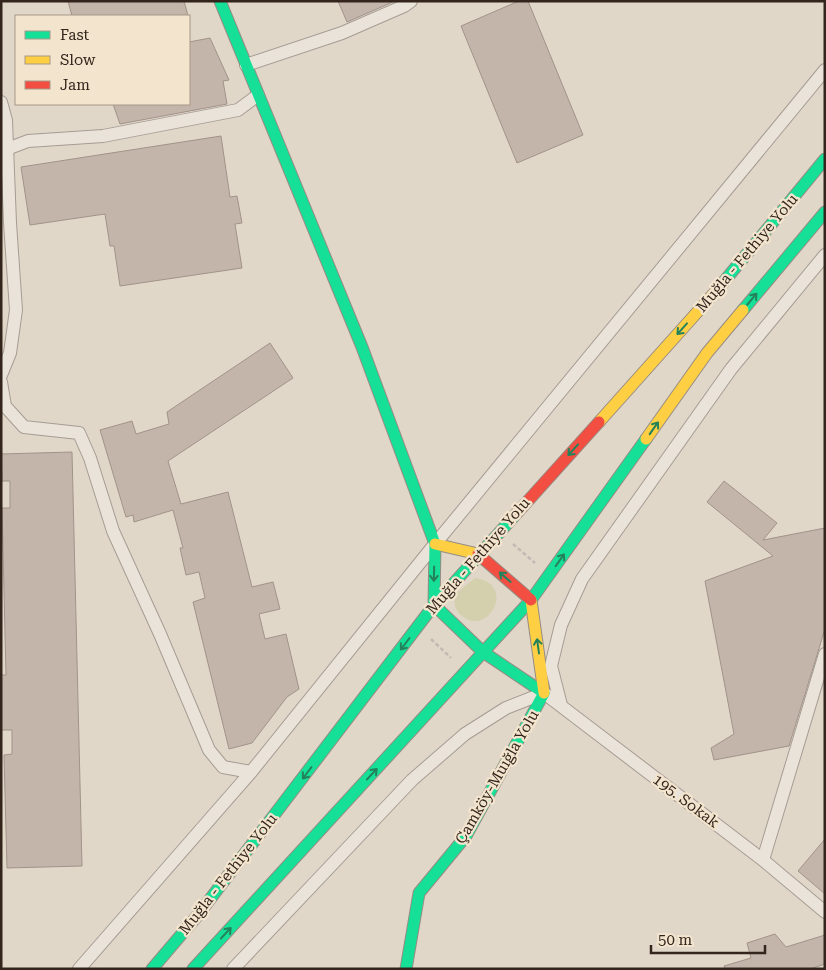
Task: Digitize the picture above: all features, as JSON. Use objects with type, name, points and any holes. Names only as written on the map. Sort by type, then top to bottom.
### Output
[{"type":"main road","points":[[220,1],[362,347],[435,544],[434,605],[484,652],[544,693]]},
{"type":"main road","name":"Muğla - Fethiye Yolu","points":[[152,969],[222,883],[434,605],[726,280],[825,159]]},
{"type":"main road","points":[[193,969],[531,600],[707,353],[825,212]]},
{"type":"main road","points":[[435,544],[478,554],[531,600],[544,693]]},
{"type":"main road","name":"Çamköy-Muığla Yolu","points":[[406,969],[419,893],[466,836],[544,693]]},
{"type":"street","points":[[246,64],[342,33],[404,6],[411,1]]},
{"type":"street","points":[[79,969],[251,772],[435,544],[825,70]]},
{"type":"street","points":[[8,149],[28,141],[103,136],[238,110],[258,95]]},
{"type":"street","points":[[1,102],[6,120],[16,310],[10,353],[1,375]]},
{"type":"street","points":[[560,705],[552,666],[561,625],[582,579],[731,369],[825,255]]},
{"type":"street","points":[[1,382],[5,406],[24,426],[80,433],[113,531],[160,634],[209,750],[224,767],[251,772]]},
{"type":"street","points":[[763,860],[825,654]]},
{"type":"street","points":[[234,969],[412,780],[465,734],[506,708],[544,693]]},
{"type":"street","name":"195. Sokak","points":[[544,693],[763,860],[825,912]]},
{"type":"path","points":[[498,532],[549,575]]},
{"type":"path","points":[[418,626],[466,672]]},
{"type":"shaded area","points":[[475,578],[488,582],[494,589],[496,598],[494,607],[489,615],[481,620],[472,621],[458,612],[454,595]]},
{"type":"building","points":[[68,1],[184,1],[188,15],[72,15]]},
{"type":"building","points":[[338,1],[395,1],[347,22]]},
{"type":"building","points":[[519,1],[528,1],[583,135],[517,163],[461,26]]},
{"type":"building","points":[[210,38],[229,80],[223,81],[227,104],[120,124],[113,105],[190,105],[190,42]]},
{"type":"building","points":[[221,136],[230,197],[237,196],[242,223],[235,224],[242,268],[120,286],[114,246],[110,246],[105,214],[30,225],[21,167]]},
{"type":"building","points":[[270,343],[293,378],[168,461],[181,504],[228,492],[252,587],[273,582],[280,609],[259,614],[265,639],[286,634],[299,689],[287,697],[252,743],[229,749],[193,602],[205,598],[199,572],[186,575],[180,548],[183,548],[173,510],[134,522],[133,515],[126,517],[100,430],[132,421],[136,434],[169,424],[167,412]]},
{"type":"building","points":[[72,452],[82,866],[7,868],[4,755],[12,754],[12,730],[1,730],[1,675],[6,675],[2,508],[10,508],[10,481],[2,481],[1,454]]},
{"type":"building","points":[[724,481],[777,523],[763,540],[825,528],[825,629],[789,746],[714,760],[711,748],[734,734],[705,581],[773,556],[707,502]]},
{"type":"building","points":[[825,839],[825,894],[798,871]]},
{"type":"building","points":[[775,934],[786,947],[825,935],[825,964],[810,969],[725,969],[724,966],[751,958],[747,943]]},
{"type":"traffic: fast","points":[[220,1],[362,347],[435,544],[434,605]]},
{"type":"traffic: fast","points":[[717,290],[825,159]]},
{"type":"traffic: fast","points":[[743,310],[825,212]]},
{"type":"traffic: fast","points":[[193,969],[531,600],[646,439]]},
{"type":"traffic: fast","points":[[152,969],[198,915],[434,605],[517,513]]},
{"type":"traffic: fast","points":[[434,605],[483,652]]},
{"type":"traffic: fast","points":[[483,652],[544,693]]},
{"type":"traffic: fast","points":[[406,969],[419,893],[466,836],[544,693]]},
{"type":"traffic: slow","points":[[599,422],[717,290]]},
{"type":"traffic: slow","points":[[646,439],[707,353],[743,310]]},
{"type":"traffic: slow","points":[[435,544],[478,554]]},
{"type":"traffic: slow","points":[[531,600],[544,693]]},
{"type":"traffic: jam","points":[[517,513],[599,422]]},
{"type":"traffic: jam","points":[[478,554],[531,600]]}]
